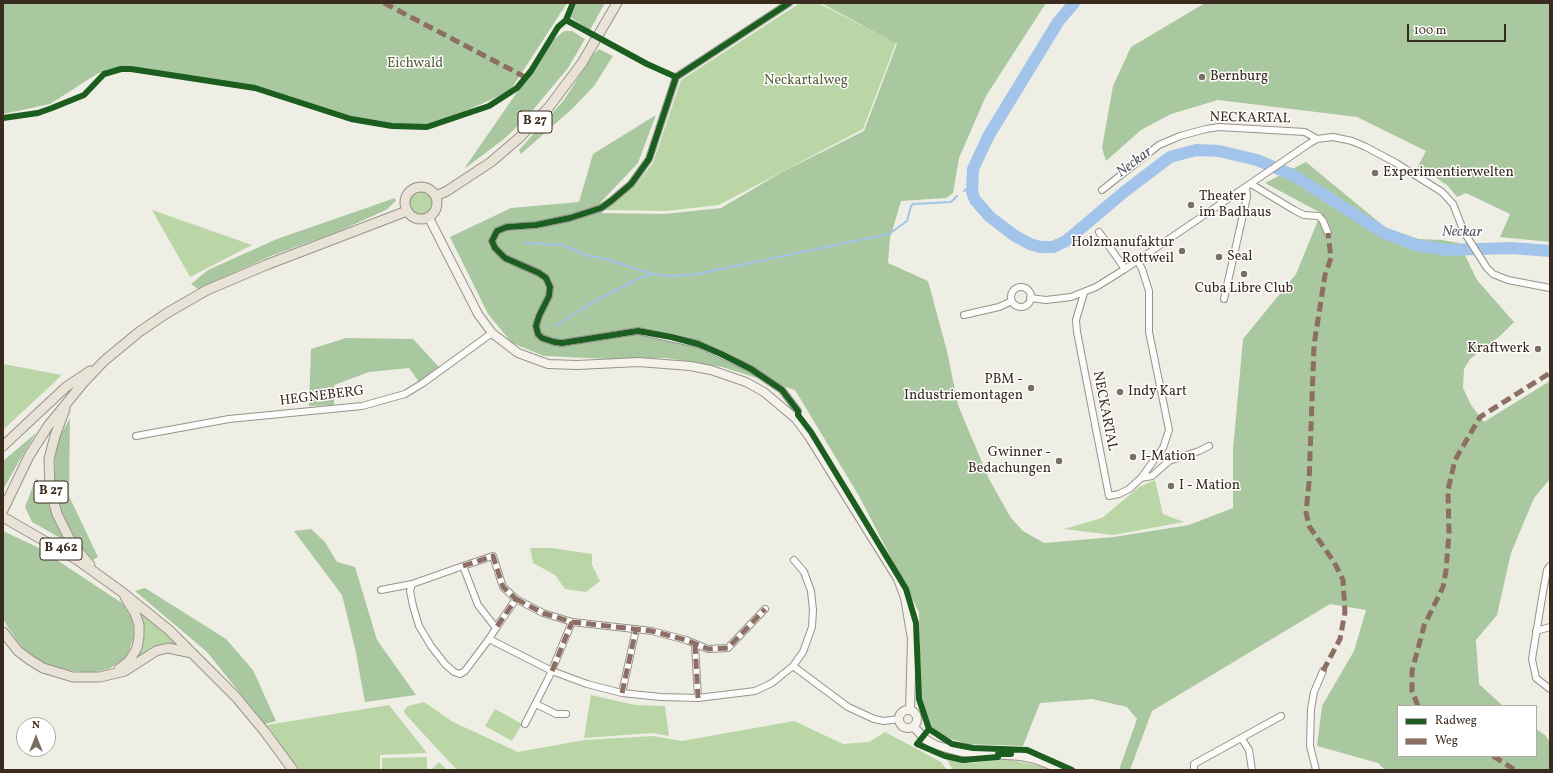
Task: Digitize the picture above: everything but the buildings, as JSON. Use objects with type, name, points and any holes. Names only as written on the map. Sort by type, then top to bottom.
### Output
[{"type":"main road","name":"B 27","points":[[436,196],[491,162],[519,138],[549,107],[582,63],[616,3]]},
{"type":"main road","points":[[418,187],[429,189],[436,196],[437,208],[429,218],[416,219],[407,211],[405,201],[406,196],[413,189],[418,187]]},
{"type":"main road","name":"B 27","points":[[3,510],[29,456],[68,401],[104,361],[139,332],[183,303],[207,290],[266,265],[407,211]]},
{"type":"main road","points":[[3,446],[66,387],[104,361]]},
{"type":"main road","name":"B 27","points":[[68,401],[55,436],[50,459],[50,488],[57,514],[72,544],[96,572],[169,630],[194,653],[254,718],[293,770]]},
{"type":"main road","name":"B 462","points":[[3,517],[96,572]]},
{"type":"main road","points":[[112,674],[129,661],[137,648],[139,637],[139,625],[122,592]]},
{"type":"main road","points":[[3,632],[18,651],[43,668],[73,677],[93,677],[125,671],[156,652],[168,648],[194,653]]},
{"type":"street","points":[[789,3],[676,77],[649,159],[631,184],[611,201],[601,208],[570,218],[536,225],[507,227],[497,231],[492,241],[495,248],[505,258],[539,273],[546,278],[550,287],[550,296],[538,316],[536,326],[538,334],[542,338],[554,342],[562,342],[638,331],[698,344],[751,369],[782,390],[798,411],[796,419]]},
{"type":"street","name":"NECKARTAL","points":[[1102,190],[1159,145],[1180,136],[1206,129],[1219,127],[1305,132],[1317,139]]},
{"type":"street","name":"NECKARTAL","points":[[1030,298],[1056,300],[1084,293],[1125,269],[1317,139],[1333,137],[1352,141],[1396,163],[1421,177],[1442,192],[1454,204],[1464,232],[1487,268],[1493,274],[1508,280],[1550,288]]},
{"type":"street","points":[[1224,300],[1248,197],[1249,185],[1294,210],[1304,214],[1319,216],[1328,233]]},
{"type":"street","points":[[429,218],[478,314],[492,333],[518,353],[548,364],[659,363],[690,366],[724,374],[746,382],[764,392],[796,419],[808,435],[900,585],[905,598],[911,630],[910,710]]},
{"type":"street","points":[[1099,232],[1125,269]]},
{"type":"street","name":"NECKARTAL","points":[[1084,293],[1076,320],[1077,332],[1109,496],[1119,494],[1129,489],[1141,478],[1163,448],[1169,430],[1149,332],[1149,291],[1138,260]]},
{"type":"street","points":[[1020,287],[1028,290],[1030,298],[1028,304],[1022,306],[1016,305],[1012,301],[1012,292],[1020,287]]},
{"type":"street","points":[[964,315],[999,307],[1012,301]]},
{"type":"street","name":"HEGNEBERG","points":[[136,436],[229,419],[362,406],[405,394],[423,383],[492,333]]},
{"type":"street","name":"NECKARTAL","points":[[1141,478],[1152,476],[1169,461],[1209,446]]},
{"type":"street","points":[[381,590],[412,584],[493,556],[503,587],[516,599],[543,614],[572,622],[636,629],[672,635],[708,649],[728,648],[765,609]]},
{"type":"street","points":[[489,639],[552,671],[587,684],[622,693],[661,697],[698,698],[755,691],[772,683],[793,666],[803,652],[812,627],[813,610],[811,591],[804,572],[794,560]]},
{"type":"street","points":[[463,566],[478,606],[496,628]]},
{"type":"street","points":[[1550,566],[1546,577],[1532,659],[1536,678],[1550,689]]},
{"type":"street","points":[[412,584],[410,591],[419,626],[431,646],[445,664],[454,672],[460,674],[489,639],[516,599]]},
{"type":"street","points":[[525,724],[552,671],[572,622]]},
{"type":"street","points":[[1536,631],[1550,627]]},
{"type":"street","points":[[622,693],[636,629]]},
{"type":"street","points":[[695,644],[698,698]]},
{"type":"street","points":[[793,666],[848,707],[874,718],[884,720],[899,719]]},
{"type":"street","points":[[1316,770],[1310,746],[1311,709],[1314,692],[1324,671]]},
{"type":"street","points":[[536,704],[556,714],[566,714]]},
{"type":"street","points":[[910,710],[915,713],[918,718],[914,727],[908,729],[903,727],[899,719],[904,711],[910,710]]},
{"type":"street","points":[[1194,770],[1194,764],[1281,716]]},
{"type":"street","points":[[914,727],[922,737],[935,745],[961,752],[1021,756],[1035,759],[1064,770]]},
{"type":"street","points":[[1242,738],[1249,750],[1252,770]]},
{"type":"green space","name":"Eichwald","points":[[3,3],[567,3],[510,91],[432,126],[372,123],[251,86],[132,67],[109,69],[97,74],[50,104],[3,114]]},
{"type":"green space","points":[[577,3],[605,3],[590,30],[570,17]]},
{"type":"green space","name":"Neckartalweg","points":[[800,3],[818,3],[896,43],[863,129],[719,205],[667,211],[604,210],[636,184],[653,163],[681,80]]},
{"type":"green space","points":[[821,3],[1046,3],[986,96],[959,158],[953,193],[946,198],[901,201],[890,238],[888,263],[928,281],[947,351],[958,405],[989,479],[1011,518],[1023,531],[1044,543],[1114,537],[1189,525],[1233,508],[1233,450],[1243,339],[1296,274],[1321,213],[1265,183],[1306,162],[1386,228],[1419,239],[1442,240],[1459,243],[1477,280],[1514,322],[1500,336],[1470,359],[1464,369],[1463,388],[1471,405],[1484,422],[1550,381],[1550,479],[1534,498],[1511,553],[1497,615],[1476,640],[1479,684],[1502,705],[1397,705],[1397,757],[1537,757],[1537,730],[1545,735],[1550,742],[1550,770],[1385,770],[1378,763],[1317,746],[1322,706],[1354,651],[1366,610],[1330,604],[1152,711],[1130,770],[1119,770],[1137,719],[1127,707],[1092,699],[1040,703],[1023,746],[966,744],[945,737],[932,728],[921,698],[919,612],[859,496],[795,390],[722,367],[667,358],[610,359],[544,356],[512,343],[488,314],[450,237],[511,208],[579,202],[593,154],[656,115],[638,163],[600,203],[602,213],[664,214],[721,208],[782,172],[864,131],[897,44]]},
{"type":"green space","points":[[1205,3],[1550,3],[1550,242],[1500,237],[1510,214],[1466,193],[1457,197],[1447,185],[1418,166],[1426,151],[1357,117],[1218,100],[1171,114],[1141,130],[1106,161],[1102,148],[1113,86],[1131,47]]},
{"type":"green space","points":[[564,31],[572,31],[585,39],[568,68],[527,117],[504,139],[464,169],[553,40]]},
{"type":"green space","points":[[599,49],[613,56],[594,86],[573,108],[521,154],[519,150],[564,100],[593,55]]},
{"type":"green space","points":[[422,191],[431,195],[435,204],[431,213],[422,217],[413,213],[409,204],[413,195]]},
{"type":"green space","points":[[395,198],[396,201],[386,210],[337,232],[271,256],[198,289],[191,284],[208,270],[277,239]]},
{"type":"green space","points":[[152,210],[252,245],[190,277]]},
{"type":"green space","points":[[346,338],[413,339],[439,367],[419,382],[409,368],[369,372],[334,385],[334,405],[309,406],[311,349]]},
{"type":"green space","points":[[3,364],[62,375],[3,430]]},
{"type":"green space","points":[[70,418],[69,496],[98,557],[93,560],[79,544],[63,518],[54,494],[55,453],[60,436]]},
{"type":"green space","points":[[36,433],[18,463],[3,490],[3,461]]},
{"type":"green space","points":[[36,478],[64,540],[32,522],[25,507]]},
{"type":"green space","points":[[1155,480],[1163,514],[1184,522],[1113,535],[1064,529],[1102,518],[1139,487]]},
{"type":"green space","points":[[311,529],[325,542],[337,562],[355,567],[377,640],[416,695],[365,702],[355,648],[342,595],[294,531]]},
{"type":"green space","points":[[3,531],[37,547],[122,603],[133,620],[134,637],[126,658],[109,669],[89,673],[67,670],[41,662],[23,648],[8,628],[3,618]]},
{"type":"green space","points":[[530,548],[552,548],[592,554],[592,565],[600,581],[586,592],[565,589],[555,575],[533,563]]},
{"type":"green space","points":[[145,588],[226,639],[253,670],[276,721],[265,724],[207,652],[135,591]]},
{"type":"green space","points":[[139,611],[178,645],[170,645],[133,663],[144,641],[143,625]]},
{"type":"green space","points":[[591,695],[635,705],[665,706],[669,736],[652,733],[584,738]]},
{"type":"green space","points":[[424,702],[453,722],[518,752],[584,740],[653,736],[682,741],[794,721],[843,744],[869,742],[885,732],[941,762],[947,770],[457,770],[405,714],[404,710],[408,706]]},
{"type":"green space","points":[[389,705],[427,753],[380,755],[380,770],[298,770],[267,725]]},
{"type":"green space","points":[[495,709],[522,724],[512,741],[485,726]]},
{"type":"green space","points":[[427,757],[427,770],[382,770],[382,758]]},
{"type":"green space","points":[[1006,759],[1045,767],[1052,770],[953,770],[947,760],[973,763]]},
{"type":"green space","points":[[439,762],[447,770],[431,770]]},
{"type":"waterway","name":"Neckar","points":[[1074,3],[1058,22],[989,135],[973,169],[972,192],[975,200],[990,217],[1015,236],[1030,244],[1040,247],[1053,247],[1066,241],[1124,192],[1170,157],[1196,150],[1219,151],[1257,160],[1293,175],[1384,233],[1416,245],[1447,250],[1512,248],[1550,251]]},
{"type":"waterway","points":[[964,191],[972,184]]},
{"type":"waterway","points":[[524,243],[563,245],[586,255],[606,259],[652,274],[672,276],[697,274],[889,234],[907,221],[911,206],[913,204],[951,202],[957,196]]},
{"type":"waterway","points":[[556,326],[588,305],[635,280],[651,274]]},
{"type":"marked path","points":[[384,3],[525,77]]},
{"type":"marked path","points":[[1323,671],[1340,639],[1345,612],[1343,580],[1334,562],[1309,526],[1306,512],[1309,483],[1314,345],[1325,275],[1331,258],[1328,233]]},
{"type":"marked path","points":[[1418,705],[1412,691],[1412,671],[1424,626],[1443,587],[1446,571],[1449,533],[1448,490],[1455,460],[1480,417],[1550,373]]},
{"type":"marked path","points":[[463,566],[493,556],[503,587],[516,599],[496,628]]},
{"type":"marked path","points":[[516,599],[543,613],[572,622],[652,631],[686,640],[708,649],[728,648],[765,609]]},
{"type":"marked path","points":[[552,671],[572,622]]},
{"type":"marked path","points":[[622,693],[636,629]]},
{"type":"marked path","points":[[695,644],[698,698]]},
{"type":"marked path","points":[[1495,757],[1515,770]]},
{"type":"cycle path","points":[[3,118],[38,113],[52,108],[84,95],[104,74],[121,69],[131,69],[255,88],[351,119],[392,126],[427,127],[489,106],[517,88],[531,71],[558,27],[566,20],[573,3]]},
{"type":"cycle path","points":[[789,3],[676,77],[649,159],[631,184],[611,201],[601,208],[570,218],[536,225],[507,227],[497,231],[492,241],[495,248],[505,258],[539,273],[546,278],[550,287],[549,296],[539,316],[536,326],[538,334],[542,338],[562,343],[638,331],[671,337],[698,344],[721,354],[751,369],[782,390],[798,411],[798,415],[811,432],[906,589],[916,623],[919,699],[929,729],[952,744],[973,748],[1027,750],[1072,770]]},
{"type":"cycle path","points":[[566,20],[647,64],[676,77]]},
{"type":"cycle path","points":[[929,729],[917,744],[945,756],[963,760],[998,757],[998,754],[1011,754]]},
{"type":"place","name":"Bernburg","points":[[1202,77]]},
{"type":"place","name":"Experimentierwelten","points":[[1375,173]]},
{"type":"place","name":"Theater im Badhaus","points":[[1191,205]]},
{"type":"place","name":"Holzmanufaktur Rottweil","points":[[1182,251]]},
{"type":"place","name":"Seal","points":[[1219,257]]},
{"type":"place","name":"Cuba Libre Club","points":[[1244,274]]},
{"type":"place","name":"Kraftwerk","points":[[1538,349]]},
{"type":"place","name":"PBM - Industriemontagen","points":[[1031,388]]},
{"type":"place","name":"Indy Kart","points":[[1120,392]]},
{"type":"place","name":"I-Mation","points":[[1133,457]]},
{"type":"place","name":"Gwinner - Bedachungen","points":[[1059,461]]},
{"type":"place","name":"I - Mation","points":[[1171,486]]}]
